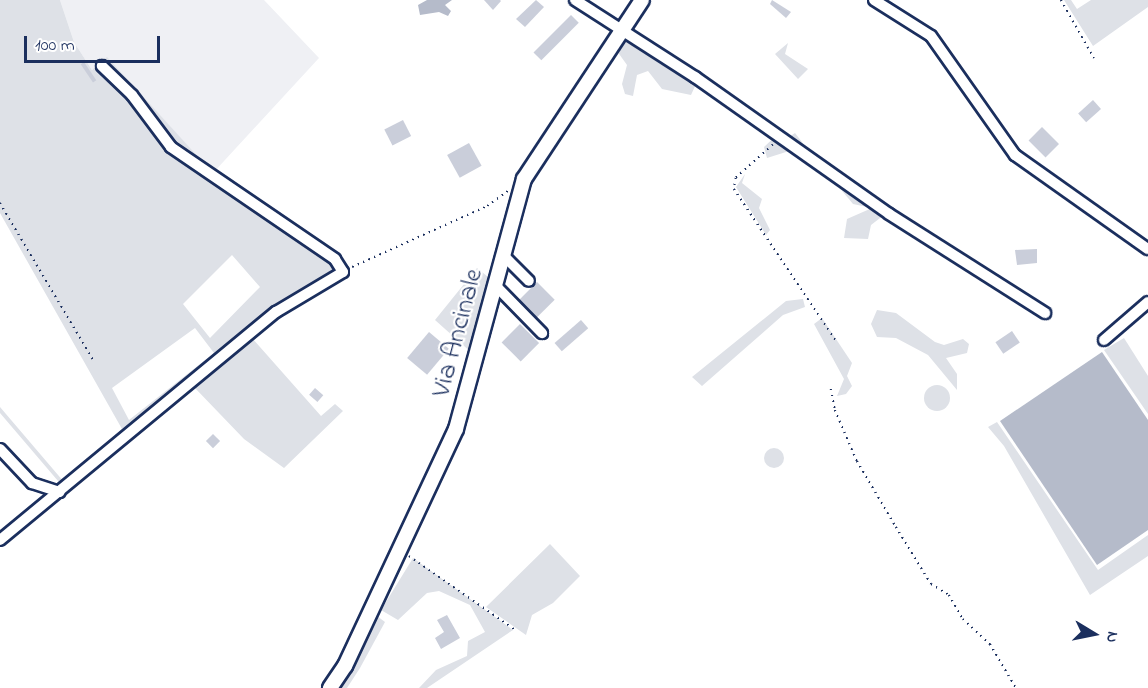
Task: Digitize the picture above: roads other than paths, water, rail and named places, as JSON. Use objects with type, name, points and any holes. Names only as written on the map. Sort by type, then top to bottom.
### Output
[{"type":"main road","name":"Via Ancinale","points":[[330,688],[401,551],[456,429],[524,179],[642,0]]},
{"type":"street","points":[[575,0],[622,29],[783,138],[889,214],[1045,313]]},
{"type":"street","points":[[874,0],[931,36],[1014,155],[1148,249]]},
{"type":"street","points":[[0,540],[276,312],[343,272],[335,259],[171,147],[132,95],[102,66]]},
{"type":"street","points":[[504,256],[529,281]]},
{"type":"street","points":[[496,286],[542,333]]},
{"type":"street","points":[[1104,340],[1148,302]]},
{"type":"street","points":[[0,449],[32,483],[60,492]]},
{"type":"water","points":[[427,0],[452,0],[445,5],[451,11],[448,16],[439,12],[420,15],[418,5]]},
{"type":"water","points":[[1102,352],[1148,420],[1148,530],[1097,565],[1000,421]]}]
